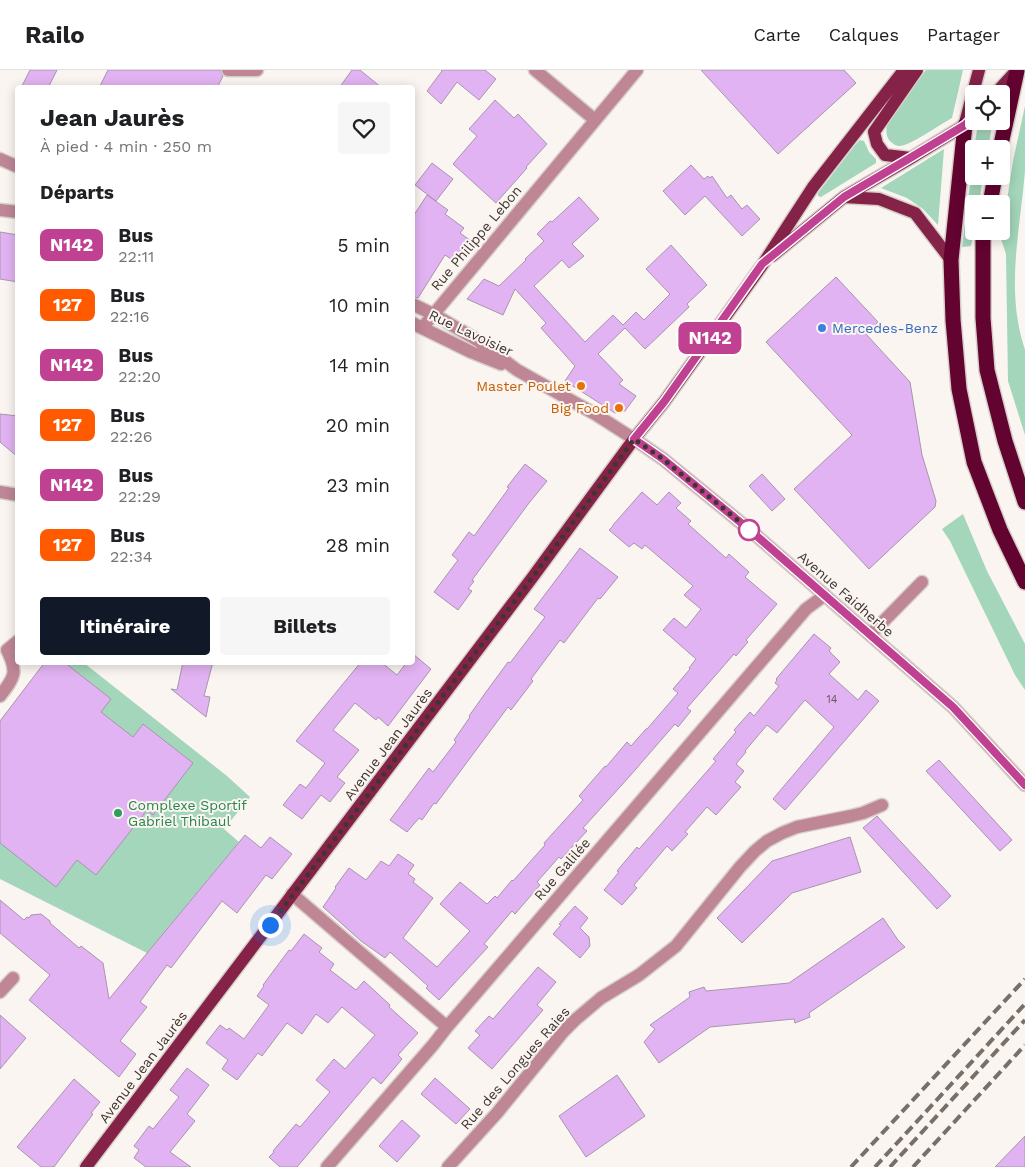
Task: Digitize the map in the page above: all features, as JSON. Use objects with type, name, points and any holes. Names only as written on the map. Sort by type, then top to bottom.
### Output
[{"type":"highway","points":[[1002,140],[1017,71]]},
{"type":"highway","points":[[968,130],[951,260],[953,320],[959,389],[974,462],[1000,530],[1025,582]]},
{"type":"highway","points":[[983,240],[982,318],[987,370],[1005,441],[1025,502]]},
{"type":"main road","points":[[762,264],[813,187],[904,70]]},
{"type":"main road","points":[[910,158],[885,155],[877,144],[874,132],[916,70]]},
{"type":"main road","points":[[976,85],[979,70]]},
{"type":"main road","points":[[1004,85],[1017,71]]},
{"type":"main road","points":[[762,264],[844,197],[965,123]]},
{"type":"main road","points":[[844,197],[879,199],[915,213],[951,260]]},
{"type":"main road","name":"Avenue Jean Jaurès","points":[[86,1167],[532,578],[634,439],[664,402],[762,264]]},
{"type":"street","points":[[228,70],[257,70]]},
{"type":"street","points":[[535,70],[595,120]]},
{"type":"street","name":"Rue Philippe Lebon","points":[[418,325],[433,314],[637,70]]},
{"type":"street","points":[[0,159],[15,166]]},
{"type":"street","points":[[0,210],[15,212]]},
{"type":"street","name":"Rue Lavoisier","points":[[415,305],[478,340],[517,370]]},
{"type":"street","name":"Rue Lavoisier","points":[[418,325],[471,352],[517,370],[595,414],[634,439]]},
{"type":"street","name":"Avenue Faidherbe","points":[[634,439],[663,459],[751,531],[953,707],[1025,785]]},
{"type":"street","points":[[0,492],[15,494]]},
{"type":"street","points":[[870,634],[922,582]]},
{"type":"street","name":"Rue Galilée","points":[[327,1167],[806,609],[825,596]]},
{"type":"street","points":[[0,696],[10,683],[14,667],[3,648],[15,642]]},
{"type":"street","name":"Rue des Longues Raies","points":[[448,1167],[497,1113],[553,1043],[575,1020],[601,998],[639,975],[676,946],[755,851],[767,841],[797,827],[863,813],[882,805]]},
{"type":"street","points":[[292,894],[447,1026]]},
{"type":"street","points":[[0,992],[12,978]]},
{"type":"green space","points":[[926,70],[963,70],[952,118],[910,143],[896,145],[888,138],[886,130],[888,122]]},
{"type":"green space","points":[[1025,106],[1025,171],[1015,283],[1019,328],[1025,350],[1025,435],[1008,381],[1006,254],[1001,240],[1010,240],[1010,195],[1008,195]]},
{"type":"green space","points":[[977,130],[991,130],[990,140],[975,140]]},
{"type":"green space","points":[[860,140],[864,141],[869,152],[876,159],[876,163],[821,197],[818,196],[818,193]]},
{"type":"green space","points":[[944,149],[938,225],[923,209],[907,198],[881,188]]},
{"type":"green space","points":[[970,185],[982,185],[980,195],[969,195]]},
{"type":"green space","points":[[965,224],[965,240],[972,240],[971,246],[962,247]]},
{"type":"green space","points":[[963,514],[987,571],[1025,644],[1025,690],[1015,675],[950,541],[942,529]]},
{"type":"green space","name":"Complexe Sportif Gabriel Thibaul","points":[[44,665],[87,665],[227,776],[250,797],[224,829],[239,842],[147,953],[0,879],[0,721]]},
{"type":"building","points":[[30,70],[57,70],[50,85],[22,85]]},
{"type":"building","points":[[108,70],[220,70],[223,76],[218,85],[100,85]]},
{"type":"building","points":[[352,70],[360,70],[378,85],[341,85]]},
{"type":"building","points":[[441,70],[485,70],[496,79],[479,100],[457,82],[441,104],[427,91]]},
{"type":"building","points":[[701,70],[844,70],[856,83],[778,154]]},
{"type":"building","points":[[495,100],[514,118],[518,114],[547,144],[496,203],[453,164],[477,136],[469,129]]},
{"type":"building","points":[[432,163],[453,179],[436,201],[415,185]]},
{"type":"building","points":[[691,165],[704,179],[712,176],[727,198],[731,195],[742,209],[747,205],[760,219],[742,236],[705,196],[685,215],[663,191]]},
{"type":"building","points":[[427,195],[448,210],[445,214],[464,228],[460,233],[474,243],[457,263],[445,255],[418,298],[415,297],[415,213]]},
{"type":"building","points":[[579,197],[599,219],[572,244],[584,256],[569,268],[562,260],[534,286],[585,342],[613,315],[623,325],[636,312],[644,320],[670,294],[646,269],[671,245],[707,285],[687,304],[689,307],[645,349],[625,328],[598,354],[623,380],[619,384],[636,396],[625,411],[615,413],[565,381],[575,366],[541,328],[546,323],[515,289],[503,315],[467,299],[484,279],[499,286],[544,241],[537,234]]},
{"type":"building","points":[[0,232],[15,234],[15,282],[0,279]]},
{"type":"building","points":[[836,277],[878,322],[866,334],[910,382],[922,455],[936,501],[935,507],[869,569],[794,489],[852,435],[766,342]]},
{"type":"building","points":[[0,414],[15,416],[15,454],[0,442]]},
{"type":"building","points":[[525,464],[547,481],[472,580],[474,581],[468,589],[472,591],[458,610],[434,592],[458,560],[452,555],[469,532],[474,536]]},
{"type":"building","points":[[762,474],[785,499],[772,511],[749,486]]},
{"type":"building","points":[[642,492],[657,505],[669,492],[681,503],[676,508],[691,521],[688,524],[726,558],[729,554],[749,572],[745,577],[777,604],[746,640],[748,642],[736,656],[734,654],[687,708],[691,711],[678,727],[675,724],[583,828],[587,831],[561,859],[559,857],[537,882],[540,885],[515,914],[512,911],[484,944],[488,947],[439,1000],[426,988],[428,986],[390,952],[385,958],[361,941],[323,907],[349,868],[366,880],[381,861],[389,866],[398,854],[414,865],[408,874],[415,879],[413,882],[433,898],[403,938],[437,967],[470,931],[440,904],[460,882],[487,904],[495,896],[497,898],[583,800],[579,796],[605,766],[627,742],[631,746],[678,693],[673,689],[696,659],[663,630],[674,618],[686,628],[701,609],[684,595],[693,586],[645,545],[642,549],[634,543],[629,547],[609,530]]},
{"type":"building","points":[[580,548],[618,577],[600,599],[598,598],[564,643],[560,640],[511,710],[508,707],[436,804],[434,803],[422,820],[419,818],[407,832],[390,820],[429,768],[433,772],[456,742],[454,740],[486,692],[545,617],[534,609]]},
{"type":"building","points":[[814,634],[831,648],[829,651],[840,662],[829,674],[858,700],[866,690],[879,701],[785,810],[773,799],[834,727],[805,700],[777,733],[767,725],[736,764],[744,771],[735,782],[741,787],[716,815],[707,807],[685,832],[688,834],[672,851],[667,846],[634,885],[637,888],[622,905],[604,890],[619,872],[617,871],[637,847],[639,849],[716,761],[713,759],[736,732],[734,730],[750,712],[754,716],[779,686],[775,683],[776,679]]},
{"type":"building","points":[[415,656],[431,669],[388,726],[378,717],[376,720],[355,703],[333,730],[359,750],[337,777],[345,783],[330,802],[321,795],[302,819],[283,805],[300,784],[306,788],[325,763],[296,741],[359,665],[385,665],[397,675],[405,665],[415,665]]},
{"type":"building","points":[[43,665],[68,665],[111,699],[101,712],[133,737],[143,724],[193,763],[153,815],[147,810],[96,875],[77,860],[56,887],[0,843],[0,721]]},
{"type":"building","points":[[182,665],[212,665],[204,696],[210,697],[206,717],[171,689],[177,690]]},
{"type":"building","points":[[939,760],[1012,840],[1000,851],[926,771]]},
{"type":"building","points":[[877,816],[951,896],[937,909],[863,828]]},
{"type":"building","points":[[245,835],[261,848],[270,837],[292,854],[272,879],[266,875],[237,913],[222,901],[171,968],[167,965],[140,1002],[147,1007],[120,1041],[136,1054],[119,1077],[29,1000],[50,975],[0,933],[0,900],[24,920],[31,915],[41,914],[79,948],[81,946],[103,963],[109,999]]},
{"type":"building","points":[[850,837],[861,872],[792,893],[742,943],[717,918],[772,861]]},
{"type":"building","points":[[575,906],[588,918],[580,928],[589,937],[590,946],[580,958],[553,934]]},
{"type":"building","points":[[883,918],[905,947],[809,1013],[810,1017],[795,1023],[794,1019],[710,1027],[659,1063],[644,1042],[655,1029],[650,1025],[690,997],[689,992],[704,987],[706,991],[789,983]]},
{"type":"building","points":[[304,934],[322,948],[319,952],[334,964],[330,970],[356,990],[364,981],[418,1033],[398,1055],[402,1059],[381,1084],[373,1077],[297,1167],[280,1167],[269,1157],[273,1151],[296,1124],[300,1127],[330,1092],[316,1080],[334,1059],[345,1069],[375,1035],[342,1007],[328,1023],[316,1014],[302,1034],[287,1023],[262,1056],[258,1053],[237,1080],[222,1069],[228,1060],[206,1043],[220,1025],[227,1030],[229,1028],[244,1039],[269,1005],[257,996],[263,985],[289,950],[291,951]]},
{"type":"building","points":[[538,967],[556,982],[537,1005],[543,1010],[492,1069],[468,1048],[480,1035],[475,1031],[489,1016],[493,1019]]},
{"type":"building","points":[[0,1015],[26,1038],[0,1069]]},
{"type":"building","points":[[187,1068],[209,1085],[187,1114],[195,1121],[170,1152],[191,1167],[146,1167],[134,1158],[139,1150],[134,1146],[149,1126],[153,1129],[179,1097],[170,1090]]},
{"type":"building","points":[[617,1075],[645,1116],[586,1157],[559,1116]]},
{"type":"building","points":[[435,1078],[470,1109],[456,1124],[421,1094]]},
{"type":"building","points":[[74,1079],[100,1102],[54,1167],[41,1167],[17,1147]]},
{"type":"building","points":[[402,1120],[420,1136],[397,1162],[379,1146]]},
{"type":"building","points":[[1025,1136],[1025,1167],[995,1167]]},
{"type":"railway","points":[[851,1167],[1025,979]]},
{"type":"railway","points":[[875,1167],[1025,1004]]},
{"type":"railway","points":[[890,1167],[1025,1020]]},
{"type":"railway","points":[[913,1167],[1025,1045]]},
{"type":"bus line","name":"N142","points":[[965,125],[844,197],[762,264],[664,402],[634,439],[663,459],[751,531],[953,707],[1025,785]]},
{"type":"place","name":"Mercedes-Benz","points":[[822,328]]},
{"type":"place","name":"Master Poulet","points":[[581,386]]},
{"type":"place","name":"Big Food","points":[[619,408]]},
{"type":"place","name":"Complexe Sportif Gabriel Thibaul","points":[[118,813]]},
{"type":"route","points":[[270,925],[532,578],[634,439],[663,459],[751,531],[749,530]]}]
